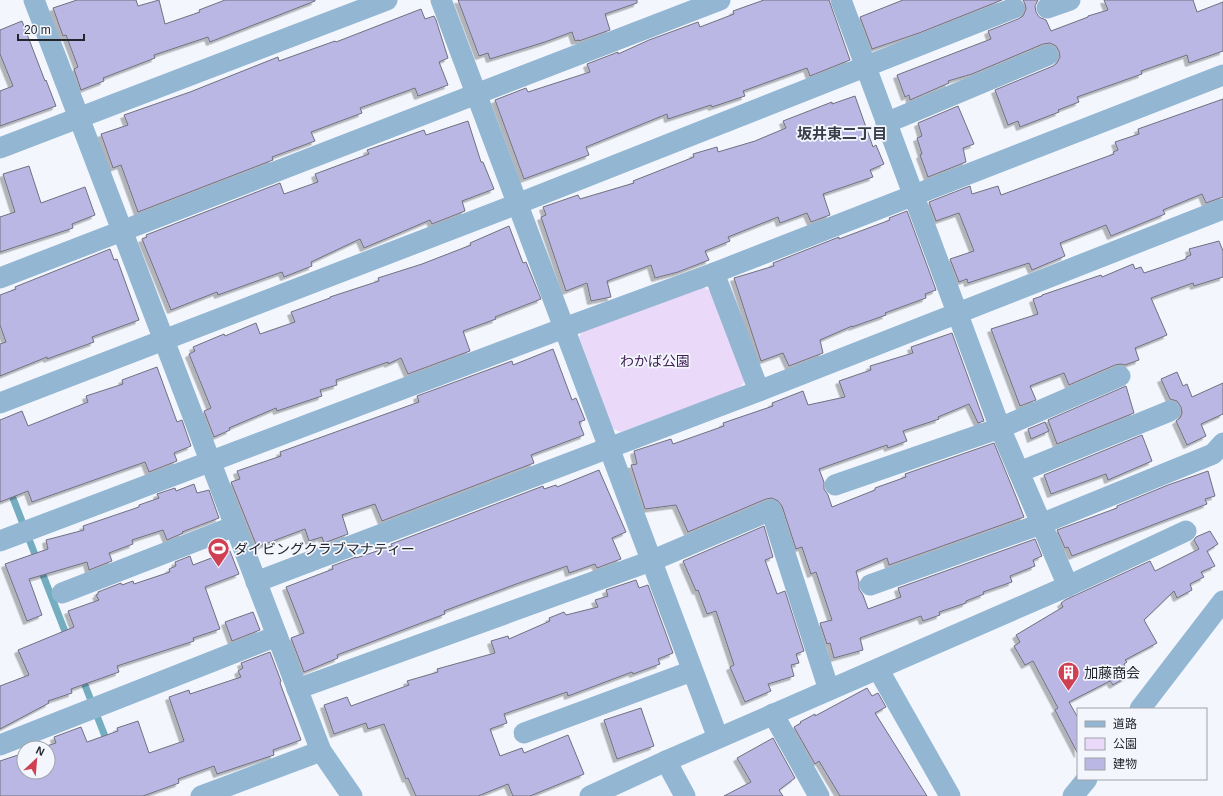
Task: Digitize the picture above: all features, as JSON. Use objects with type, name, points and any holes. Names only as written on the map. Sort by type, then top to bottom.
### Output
[{"type":"street","points":[[34,0],[320,751],[352,796]]},
{"type":"street","points":[[0,148],[387,0]]},
{"type":"street","points":[[441,0],[718,738]]},
{"type":"street","points":[[0,278],[720,0]]},
{"type":"street","points":[[1047,8],[1070,0]]},
{"type":"street","points":[[848,2],[865,66],[1000,428],[1068,586]]},
{"type":"street","points":[[0,403],[518,204],[1014,8]]},
{"type":"street","points":[[886,123],[1048,55]]},
{"type":"street","points":[[0,541],[564,328],[714,273],[1223,75]]},
{"type":"street","points":[[256,582],[608,447],[759,391],[1223,210]]},
{"type":"street","points":[[714,273],[759,391]]},
{"type":"street","points":[[835,485],[1000,428],[1120,376]]},
{"type":"street","points":[[1019,472],[1170,411]]},
{"type":"street","points":[[870,585],[1041,524],[1214,454],[1223,442]]},
{"type":"street","points":[[297,689],[651,561],[771,510],[828,690]]},
{"type":"street","points":[[62,593],[235,526]]},
{"type":"street","points":[[590,796],[718,738],[1068,586],[1186,531]]},
{"type":"street","points":[[1141,708],[1223,601]]},
{"type":"street","points":[[0,745],[277,636]]},
{"type":"street","points":[[878,669],[950,796]]},
{"type":"street","points":[[524,733],[692,671]]},
{"type":"street","points":[[773,714],[819,796]]},
{"type":"street","points":[[201,796],[320,751]]},
{"type":"street","points":[[666,761],[686,796]]},
{"type":"street","points":[[1074,796],[1085,780]]},
{"type":"green space","name":"わかば公園","points":[[701,286],[714,293],[746,380],[739,388],[621,432],[613,429],[579,337],[583,330]]},
{"type":"building","points":[[77,0],[136,0],[138,6],[159,0],[165,24],[200,12],[199,10],[225,0],[315,1],[210,42],[208,37],[154,55],[155,58],[103,78],[104,81],[81,90],[74,69],[78,67],[66,35],[63,36],[53,8]]},
{"type":"building","points":[[458,0],[637,0],[637,3],[605,14],[610,30],[579,41],[575,41],[572,32],[490,59],[488,53],[479,56]]},
{"type":"building","points":[[764,0],[829,0],[850,60],[810,76],[807,68],[743,91],[745,96],[712,107],[711,105],[668,119],[667,114],[586,147],[589,155],[524,179],[495,100],[526,88],[528,92],[590,72],[587,64],[618,52],[618,54],[649,40],[698,22],[700,27],[734,14],[733,11]]},
{"type":"building","points":[[903,0],[1002,0],[919,33],[872,49],[860,17]]},
{"type":"building","points":[[1023,0],[1038,0],[1035,6],[1036,12],[1039,17],[1046,20],[1051,31],[1088,16],[1108,10],[1104,0],[1193,0],[1197,12],[1223,2],[1223,51],[1189,63],[1187,55],[1141,71],[1142,74],[1077,97],[1079,102],[1058,110],[1059,112],[1020,127],[1018,121],[1008,125],[995,90],[1057,63],[1060,57],[1059,51],[1056,46],[1050,43],[1043,44],[972,74],[948,81],[949,83],[910,100],[909,95],[905,97],[897,75],[991,39],[988,31],[1023,16],[1026,9]]},
{"type":"building","points":[[421,9],[425,19],[434,16],[436,20],[448,58],[439,62],[448,85],[418,96],[415,88],[360,108],[362,113],[311,132],[315,141],[272,157],[273,160],[138,212],[121,165],[113,168],[101,134],[128,125],[124,115],[190,92],[278,57],[279,61],[335,41],[336,42]]},
{"type":"building","points":[[22,21],[56,106],[0,126],[0,91],[13,86],[0,54],[0,30]]},
{"type":"building","points":[[855,96],[873,147],[876,145],[884,164],[870,170],[873,177],[823,194],[830,215],[811,222],[807,213],[780,223],[778,217],[728,237],[730,241],[705,251],[709,260],[678,272],[655,278],[651,265],[607,281],[611,297],[591,301],[587,283],[566,291],[541,217],[546,215],[543,207],[578,195],[580,199],[634,183],[633,181],[694,157],[693,154],[717,147],[718,152],[755,141],[786,128],[783,121],[832,102],[832,104]]},
{"type":"building","points":[[1223,99],[1223,197],[1206,203],[1202,194],[1163,210],[1165,214],[1111,236],[1106,225],[1060,243],[1065,256],[1032,270],[1029,263],[968,283],[967,279],[959,282],[950,259],[974,251],[959,213],[936,221],[929,202],[970,186],[972,194],[998,186],[1001,195],[1114,154],[1113,152],[1118,150],[1115,142],[1139,134],[1138,129]]},
{"type":"building","points":[[958,106],[974,144],[963,148],[966,162],[928,177],[920,155],[922,154],[917,138],[922,136],[918,123]]},
{"type":"building","points":[[468,121],[481,162],[483,162],[494,189],[462,201],[465,211],[432,224],[430,220],[364,248],[360,239],[311,262],[312,266],[284,277],[282,272],[218,295],[217,292],[171,310],[142,239],[147,237],[146,235],[280,183],[284,194],[318,182],[315,174],[369,154],[367,150],[424,130],[426,135]]},
{"type":"building","points":[[29,166],[41,203],[85,187],[95,215],[72,224],[73,228],[0,252],[0,217],[15,212],[3,174]]},
{"type":"building","points":[[907,211],[936,290],[925,294],[926,298],[885,313],[886,315],[852,326],[820,340],[823,353],[789,366],[783,353],[761,361],[734,278],[774,266],[773,263],[839,237],[839,239],[890,220],[889,218]]},
{"type":"building","points":[[509,226],[523,263],[526,262],[541,299],[495,317],[496,319],[463,331],[470,351],[408,374],[401,358],[388,364],[388,362],[336,380],[337,385],[320,390],[322,396],[277,411],[276,408],[229,428],[230,430],[214,437],[204,411],[211,408],[189,354],[195,351],[193,347],[256,323],[260,334],[295,322],[291,312],[379,281],[378,278],[422,264],[471,245],[470,243]]},
{"type":"building","points":[[1219,241],[1223,251],[1223,277],[1194,286],[1193,283],[1151,298],[1167,335],[1135,348],[1139,360],[1125,365],[1115,365],[1069,385],[1064,373],[1030,386],[1036,400],[1020,406],[991,329],[1038,314],[1033,299],[1042,295],[1101,275],[1102,277],[1133,264],[1135,269],[1141,267],[1144,273],[1186,259],[1186,257],[1191,255],[1189,249]]},
{"type":"building","points":[[110,249],[114,260],[117,259],[139,320],[92,337],[94,342],[47,359],[47,357],[0,376],[0,344],[6,342],[0,325],[0,295],[16,289],[15,287]]},
{"type":"building","points":[[952,333],[984,421],[978,423],[969,404],[938,417],[939,419],[903,431],[907,441],[888,448],[887,445],[819,469],[824,482],[824,489],[828,495],[832,507],[875,490],[875,488],[906,477],[905,474],[994,443],[1024,517],[889,565],[887,558],[856,571],[859,589],[868,609],[901,597],[898,588],[1035,539],[1042,556],[1033,560],[1035,566],[1010,576],[1012,582],[983,592],[984,594],[966,601],[966,603],[939,612],[940,615],[923,621],[921,616],[860,638],[863,650],[834,658],[830,643],[827,644],[820,623],[832,620],[816,572],[811,574],[802,547],[796,549],[782,506],[778,501],[772,498],[766,499],[688,532],[676,505],[645,509],[631,465],[637,464],[634,451],[671,439],[673,444],[724,426],[723,423],[773,406],[772,403],[803,391],[808,405],[845,397],[839,381],[871,370],[870,366],[913,353],[911,347]]},
{"type":"building","points":[[553,349],[572,400],[576,398],[585,420],[579,422],[584,435],[531,455],[534,463],[382,521],[375,504],[342,515],[348,534],[324,543],[322,537],[309,541],[305,529],[257,547],[231,482],[240,479],[237,471],[281,456],[280,452],[419,402],[417,396],[512,361],[513,365]]},
{"type":"building","points":[[157,367],[177,422],[182,420],[191,446],[174,453],[177,461],[149,472],[145,462],[32,502],[28,491],[0,502],[0,420],[22,411],[28,426],[88,402],[86,396],[123,384],[122,380]]},
{"type":"building","points":[[1177,372],[1183,386],[1187,384],[1192,397],[1223,383],[1223,414],[1201,424],[1206,436],[1187,445],[1176,421],[1180,418],[1182,413],[1181,407],[1177,401],[1170,399],[1161,379]]},
{"type":"building","points":[[1126,386],[1134,413],[1057,444],[1048,420]]},
{"type":"building","points":[[1045,422],[1049,431],[1031,439],[1028,429]]},
{"type":"building","points":[[1142,435],[1152,461],[1108,480],[1106,474],[1051,494],[1044,475]]},
{"type":"building","points":[[599,470],[626,532],[612,538],[621,559],[597,568],[595,564],[569,573],[567,566],[519,583],[444,611],[445,614],[337,655],[338,658],[304,672],[291,638],[304,633],[286,587],[333,569],[332,566],[392,546],[391,544],[543,486],[544,489],[556,485],[557,487]]},
{"type":"building","points":[[1208,471],[1215,496],[1205,499],[1207,504],[1072,556],[1068,547],[1065,548],[1057,530],[1117,508],[1117,506],[1168,485]]},
{"type":"building","points":[[194,484],[197,493],[209,490],[219,518],[182,532],[183,533],[167,540],[163,530],[132,540],[133,544],[109,553],[112,561],[89,570],[87,562],[29,579],[42,615],[27,621],[5,564],[48,549],[46,540],[84,530],[83,526],[139,507],[139,505],[159,498],[157,494],[175,488],[176,491]]},
{"type":"building","points":[[764,526],[773,557],[765,560],[777,594],[785,591],[804,651],[796,654],[799,663],[791,665],[794,676],[768,684],[771,691],[745,702],[730,667],[734,665],[716,611],[707,614],[698,590],[696,591],[683,561]]},
{"type":"building","points":[[1210,531],[1218,544],[1207,551],[1215,566],[1201,572],[1204,577],[1190,584],[1192,590],[1177,598],[1174,591],[1144,620],[1157,643],[1125,660],[1127,662],[1124,664],[1130,675],[1113,685],[1110,681],[1069,702],[1077,716],[1077,752],[1055,710],[1058,708],[1033,661],[1025,665],[1014,646],[1020,642],[1016,635],[1063,607],[1061,603],[1065,600],[1150,561],[1155,571],[1199,549],[1194,540],[1196,537]]},
{"type":"building","points":[[230,551],[239,574],[205,587],[220,629],[193,638],[194,641],[117,666],[119,672],[71,689],[72,693],[48,701],[49,703],[0,729],[0,686],[29,675],[18,650],[74,627],[68,611],[99,600],[96,595],[98,592],[121,583],[122,585],[133,581],[134,584],[170,572],[169,569],[176,566],[175,562],[190,556],[193,565]]},
{"type":"building","points":[[636,580],[639,588],[648,585],[673,653],[658,659],[660,664],[633,674],[632,672],[568,696],[567,692],[504,714],[507,723],[490,729],[500,756],[522,748],[524,753],[568,735],[584,774],[530,796],[513,796],[508,784],[478,796],[416,796],[408,778],[406,779],[384,724],[368,729],[366,723],[334,734],[324,705],[347,697],[351,706],[409,685],[407,681],[438,672],[437,669],[495,653],[491,641],[508,636],[509,639],[550,621],[549,618],[564,612],[566,615],[598,607],[595,600],[608,596],[606,590]]},
{"type":"building","points":[[253,612],[260,630],[232,641],[225,622]]},
{"type":"building","points":[[270,652],[301,740],[273,750],[274,755],[217,774],[214,766],[178,779],[179,783],[143,796],[0,796],[0,761],[16,756],[16,780],[56,780],[56,740],[54,737],[81,727],[87,742],[118,731],[117,728],[138,721],[149,753],[184,741],[169,697],[189,690],[190,694],[241,677],[238,671],[243,668],[241,663]]},
{"type":"building","points":[[867,688],[872,696],[878,693],[886,707],[875,713],[927,796],[840,796],[819,761],[815,764],[794,727],[801,723],[800,722],[815,714],[815,716]]},
{"type":"building","points":[[641,708],[654,746],[617,759],[604,720]]},
{"type":"building","points":[[773,738],[795,778],[779,790],[783,796],[724,796],[751,782],[737,758]]},
{"type":"waterway","points":[[9,488],[68,639]]},
{"type":"waterway","points":[[81,675],[108,744]]},
{"type":"place","name":"ダイビングクラブマナティー","points":[[219,568]]},
{"type":"place","name":"加藤商会","points":[[1068,692]]},
{"type":"district","name":"坂井東二丁目","points":[[842,134]]}]
